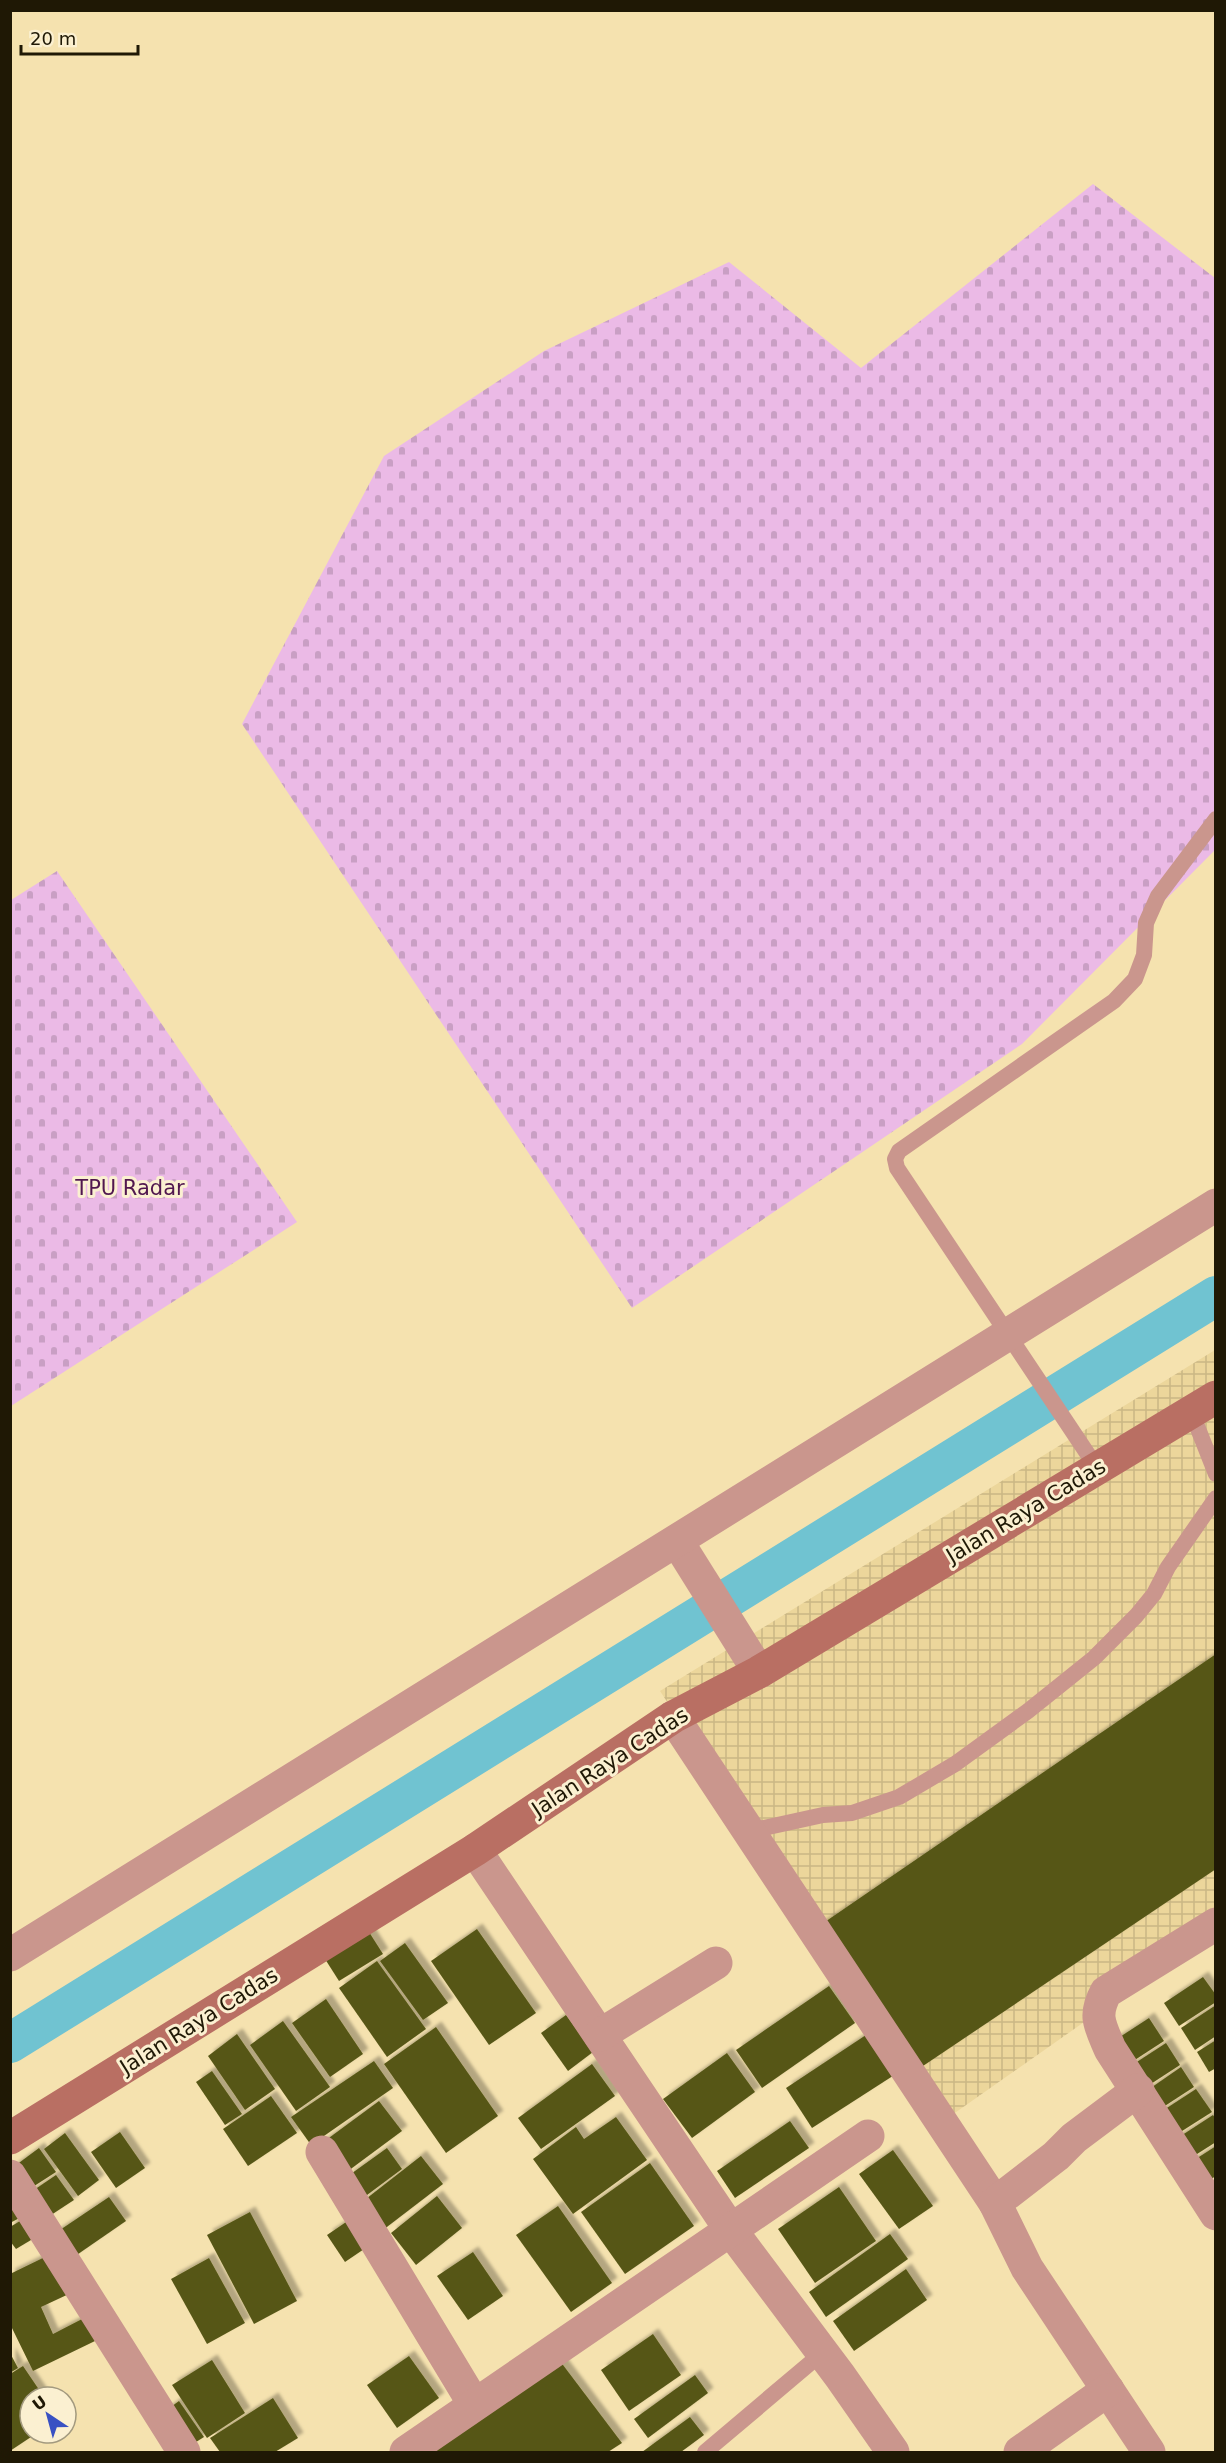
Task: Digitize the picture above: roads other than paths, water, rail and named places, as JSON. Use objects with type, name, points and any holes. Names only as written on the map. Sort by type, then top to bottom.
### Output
[{"type":"street","points":[[10,1955],[680,1545],[1015,1344],[1215,1205]]},
{"type":"street","name":"Jalan Raya Cadas","points":[[10,2138],[475,1850],[673,1718],[751,1659],[1090,1458],[1203,1404]]},
{"type":"street","points":[[680,1545],[751,1659]]},
{"type":"street","points":[[673,1718],[995,2203],[1027,2268],[1149,2452]]},
{"type":"street","points":[[475,1850],[730,2229],[821,2354],[840,2376],[893,2452]]},
{"type":"street","points":[[1215,1925],[1106,1992],[1098,2007],[1099,2022],[1110,2049],[1215,2214]]},
{"type":"street","points":[[600,2035],[716,1963]]},
{"type":"street","points":[[995,2203],[1056,2156],[1074,2138],[1138,2090]]},
{"type":"street","points":[[406,2452],[868,2136]]},
{"type":"street","points":[[322,2152],[474,2404]]},
{"type":"street","points":[[10,2176],[184,2452]]},
{"type":"street","points":[[1020,2452],[1108,2390]]},
{"type":"lane","points":[[1090,1458],[897,1168],[895,1160],[899,1151],[1114,1001],[1135,979],[1144,955],[1146,923],[1158,896],[1215,819]]},
{"type":"lane","points":[[1203,1404],[1215,1474]]},
{"type":"lane","points":[[750,1831],[823,1815],[852,1813],[899,1797],[955,1764],[1028,1711],[1094,1658],[1136,1616],[1154,1594],[1168,1567],[1215,1498]]},
{"type":"lane","points":[[705,2452],[821,2354]]},
{"type":"waterway","points":[[10,2043],[1216,1296]]},
{"type":"park label","name":"TPU Radar","points":[[130,1188]]}]
